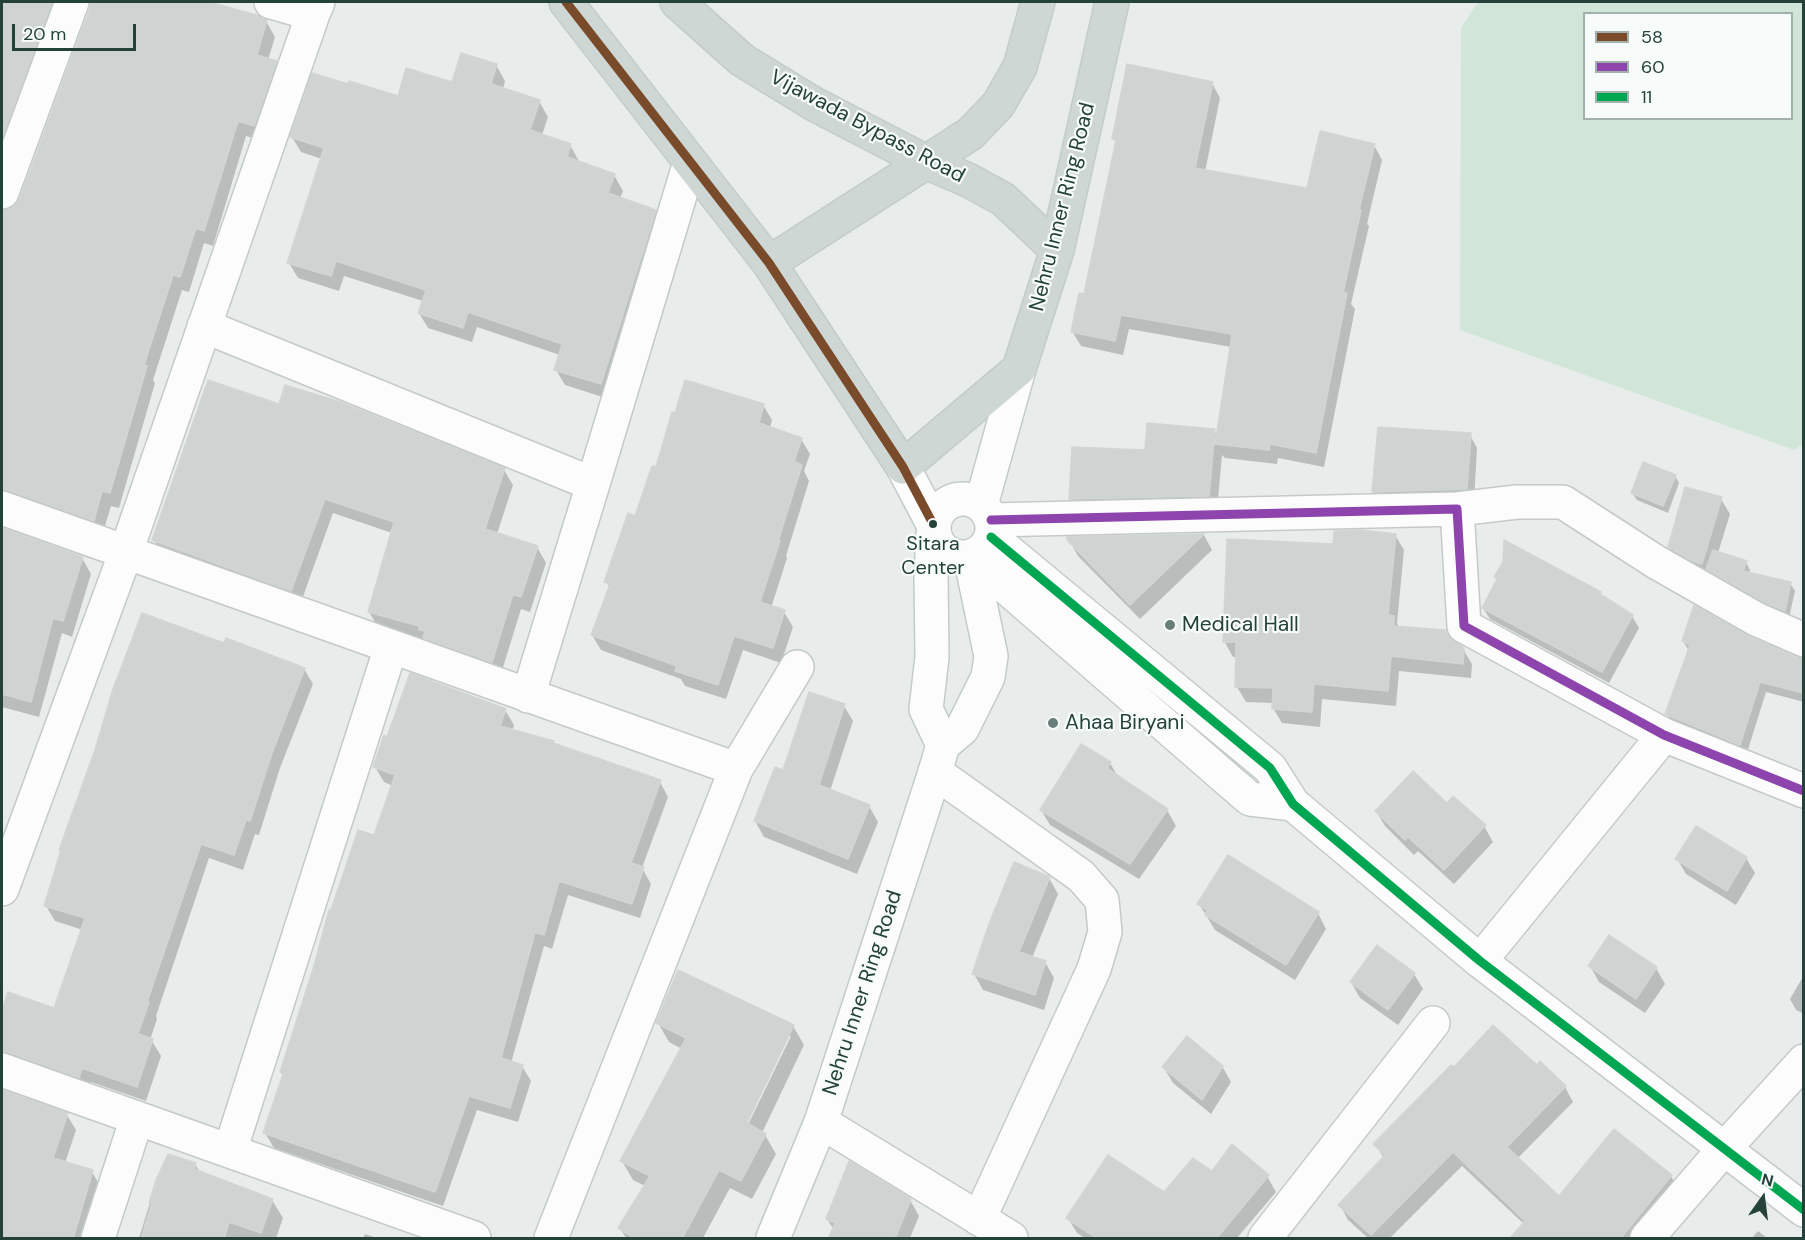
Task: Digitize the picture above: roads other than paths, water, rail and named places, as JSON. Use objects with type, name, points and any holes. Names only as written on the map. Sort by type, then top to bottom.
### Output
[{"type":"main road","points":[[566,2],[769,263],[903,466],[1019,369]]},
{"type":"main road","name":"Vijawada Bypass Road","points":[[677,2],[742,60],[814,104],[1003,199],[1057,250]]},
{"type":"main road","points":[[769,263],[970,134],[998,105],[1020,67],[1038,2]]},
{"type":"main road","name":"Nehru Inner Ring Road","points":[[1019,369],[1057,250],[1112,2]]},
{"type":"street","points":[[2,192],[72,2]]},
{"type":"street","points":[[2,889],[126,552],[315,8],[271,2]]},
{"type":"street","points":[[528,696],[690,162]]},
{"type":"street","points":[[204,326],[593,484]]},
{"type":"street","points":[[903,466],[933,529],[936,542],[950,555],[960,557],[983,529],[1019,369]]},
{"type":"street","points":[[979,1219],[1094,969],[1105,932],[1102,900],[1081,876],[939,759],[926,709],[932,657],[933,529],[940,508],[956,499],[964,498],[983,529],[1270,768],[1293,804],[1480,961],[1803,1210]]},
{"type":"street","points":[[983,529],[1457,509],[1517,502],[1563,502],[1656,562],[1756,619],[1803,639]]},
{"type":"street","points":[[2,508],[736,770]]},
{"type":"street","points":[[1457,509],[1464,626],[1664,735],[1803,791]]},
{"type":"street","name":"Nehru Inner Ring Road","points":[[773,1239],[821,1122],[939,759],[962,729],[988,677],[992,656],[983,529]]},
{"type":"street","points":[[230,1151],[391,647]]},
{"type":"street","points":[[551,1239],[736,770],[797,667]]},
{"type":"street","points":[[1480,961],[1664,735]]},
{"type":"street","points":[[1265,1239],[1433,1023]]},
{"type":"street","points":[[1647,1239],[1803,1061]]},
{"type":"street","points":[[2,1071],[469,1238]]},
{"type":"street","points":[[98,1239],[137,1118]]},
{"type":"street","points":[[821,1122],[1011,1239]]},
{"type":"place","name":"Sitara Center","points":[[933,524]]},
{"type":"place","name":"Medical Hall","points":[[1170,625]]},
{"type":"place","name":"Ahaa Biryani","points":[[1053,723]]}]
